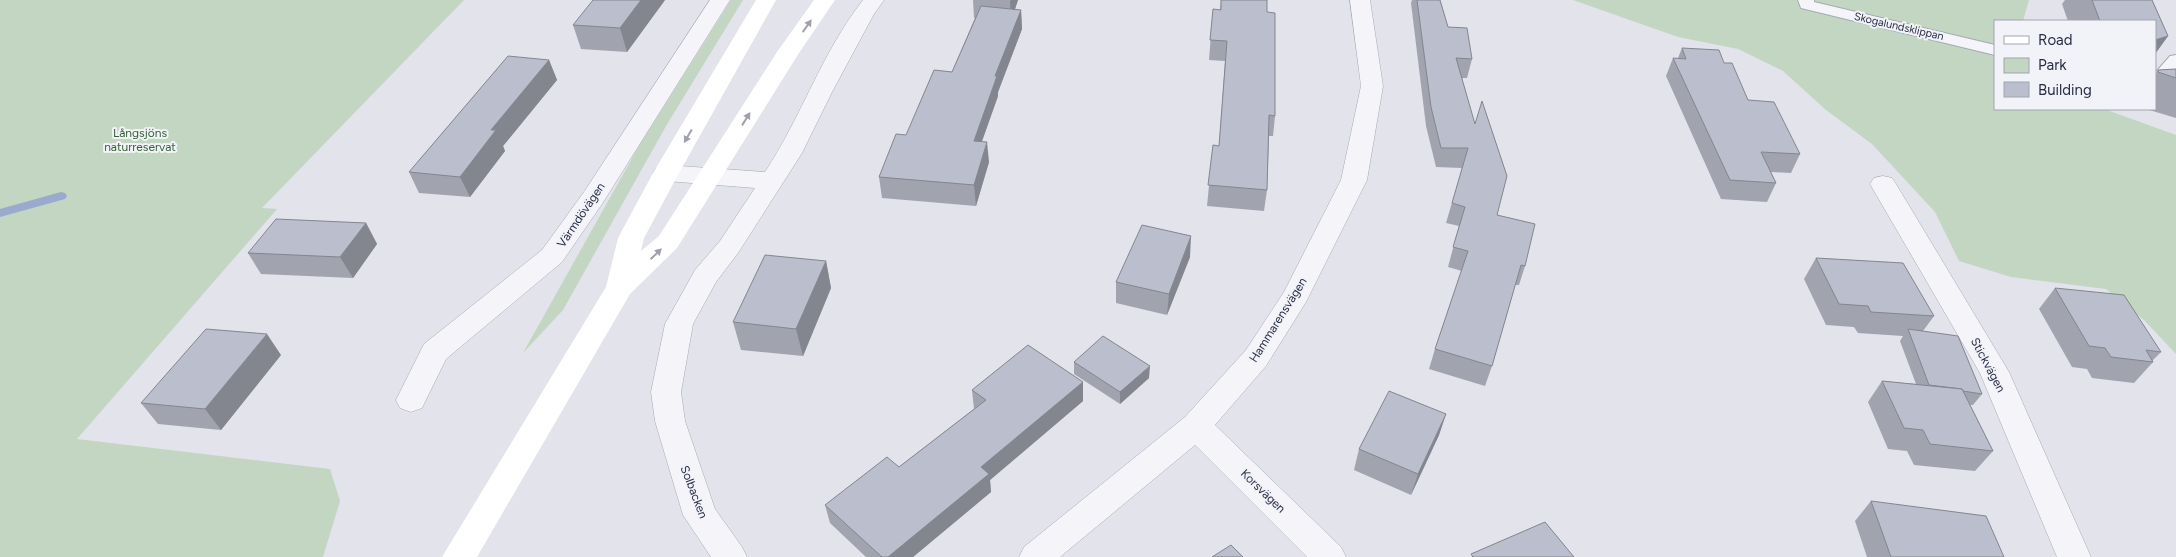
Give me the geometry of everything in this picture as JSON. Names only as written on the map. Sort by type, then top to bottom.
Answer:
[{"type":"main road","points":[[620,287],[631,238],[666,173],[766,0]]},
{"type":"main road","points":[[459,557],[620,287],[668,242],[788,52],[825,0]]},
{"type":"street","name":"Värmdövägen","points":[[412,400],[434,352],[557,250],[593,198],[720,0]]},
{"type":"street","points":[[666,173],[773,181],[860,20],[874,0]]},
{"type":"street","name":"Hammarensvägen","points":[[1036,557],[1196,426],[1256,358],[1296,295],[1354,180],[1372,86],[1360,0]]},
{"type":"street","name":"Solbacken","points":[[730,557],[700,515],[670,421],[666,392],[670,362],[679,324],[705,278],[729,247],[773,181]]},
{"type":"street","name":"Stickvägen","points":[[1883,184],[1994,372],[2074,557]]},
{"type":"street","name":"Korsvägen","points":[[1196,426],[1329,557]]},
{"type":"lane","name":"Skogalundsklippan","points":[[1806,0],[1808,5],[1994,50]]},
{"type":"lane","points":[[2156,82],[2176,60]]},
{"type":"green space","name":"Långsjöns naturreservat","points":[[0,0],[464,0],[262,208],[277,209],[77,439],[330,469],[340,501],[323,557],[0,557]]},
{"type":"green space","points":[[731,0],[743,0],[666,126],[563,310],[523,353],[639,146]]},
{"type":"green space","points":[[1573,0],[2029,0],[2023,20],[1994,20],[1994,110],[2107,110],[2176,135],[2176,354],[2145,321],[2106,289],[2011,277],[1959,261],[1935,212],[1872,144],[1826,110],[1783,71],[1738,49],[1678,37]]},
{"type":"building","points":[[593,0],[641,0],[620,28],[573,25]]},
{"type":"building","points":[[1221,0],[1267,0],[1267,12],[1275,13],[1275,116],[1269,115],[1267,190],[1208,185],[1213,145],[1219,146],[1227,41],[1210,40],[1213,9],[1221,10]]},
{"type":"building","points":[[1417,0],[1440,0],[1448,27],[1467,28],[1472,59],[1456,58],[1475,124],[1482,101],[1507,176],[1497,215],[1535,224],[1525,266],[1521,265],[1492,366],[1435,349],[1468,251],[1453,247],[1465,207],[1452,203],[1468,148],[1441,148],[1431,107]]},
{"type":"building","points":[[2092,0],[2152,0],[2168,36],[2156,40],[2156,20],[2100,20]]},
{"type":"building","points":[[981,6],[1021,10],[995,76],[997,76],[974,141],[987,142],[974,185],[879,177],[896,134],[906,135],[934,70],[952,72]]},
{"type":"building","points":[[1682,48],[1719,50],[1724,63],[1732,63],[1748,100],[1774,102],[1800,154],[1761,152],[1776,183],[1730,180],[1673,58],[1686,59]]},
{"type":"building","points":[[508,56],[549,60],[491,130],[496,130],[460,177],[409,172]]},
{"type":"building","points":[[2176,69],[2176,78],[2158,72],[2158,70]]},
{"type":"building","points":[[276,219],[366,223],[340,257],[248,253]]},
{"type":"building","points":[[1142,225],[1191,236],[1169,294],[1116,282]]},
{"type":"building","points":[[765,255],[826,261],[796,329],[733,322]]},
{"type":"building","points":[[1816,258],[1903,263],[1934,316],[1871,312],[1868,306],[1839,304]]},
{"type":"building","points":[[2055,288],[2124,295],[2161,352],[2146,350],[2153,362],[2111,357],[2105,348],[2089,346]]},
{"type":"building","points":[[206,329],[267,334],[205,409],[141,403]]},
{"type":"building","points":[[1908,329],[1958,336],[1982,394],[1963,391],[1962,389],[1929,385]]},
{"type":"building","points":[[1103,336],[1150,366],[1120,392],[1074,362]]},
{"type":"building","points":[[1028,345],[1083,382],[981,467],[989,474],[888,557],[882,557],[825,505],[887,457],[899,467],[986,400],[972,390]]},
{"type":"building","points":[[1882,381],[1962,389],[1993,451],[1930,444],[1923,430],[1904,428]]},
{"type":"building","points":[[1389,391],[1446,414],[1418,474],[1359,449]]},
{"type":"building","points":[[1871,501],[1986,516],[2004,557],[1891,557]]},
{"type":"building","points":[[1545,522],[1574,557],[1473,557],[1471,554]]},
{"type":"building","points":[[1231,545],[1243,557],[1212,557]]},
{"type":"waterway","points":[[0,213],[61,196]]}]
